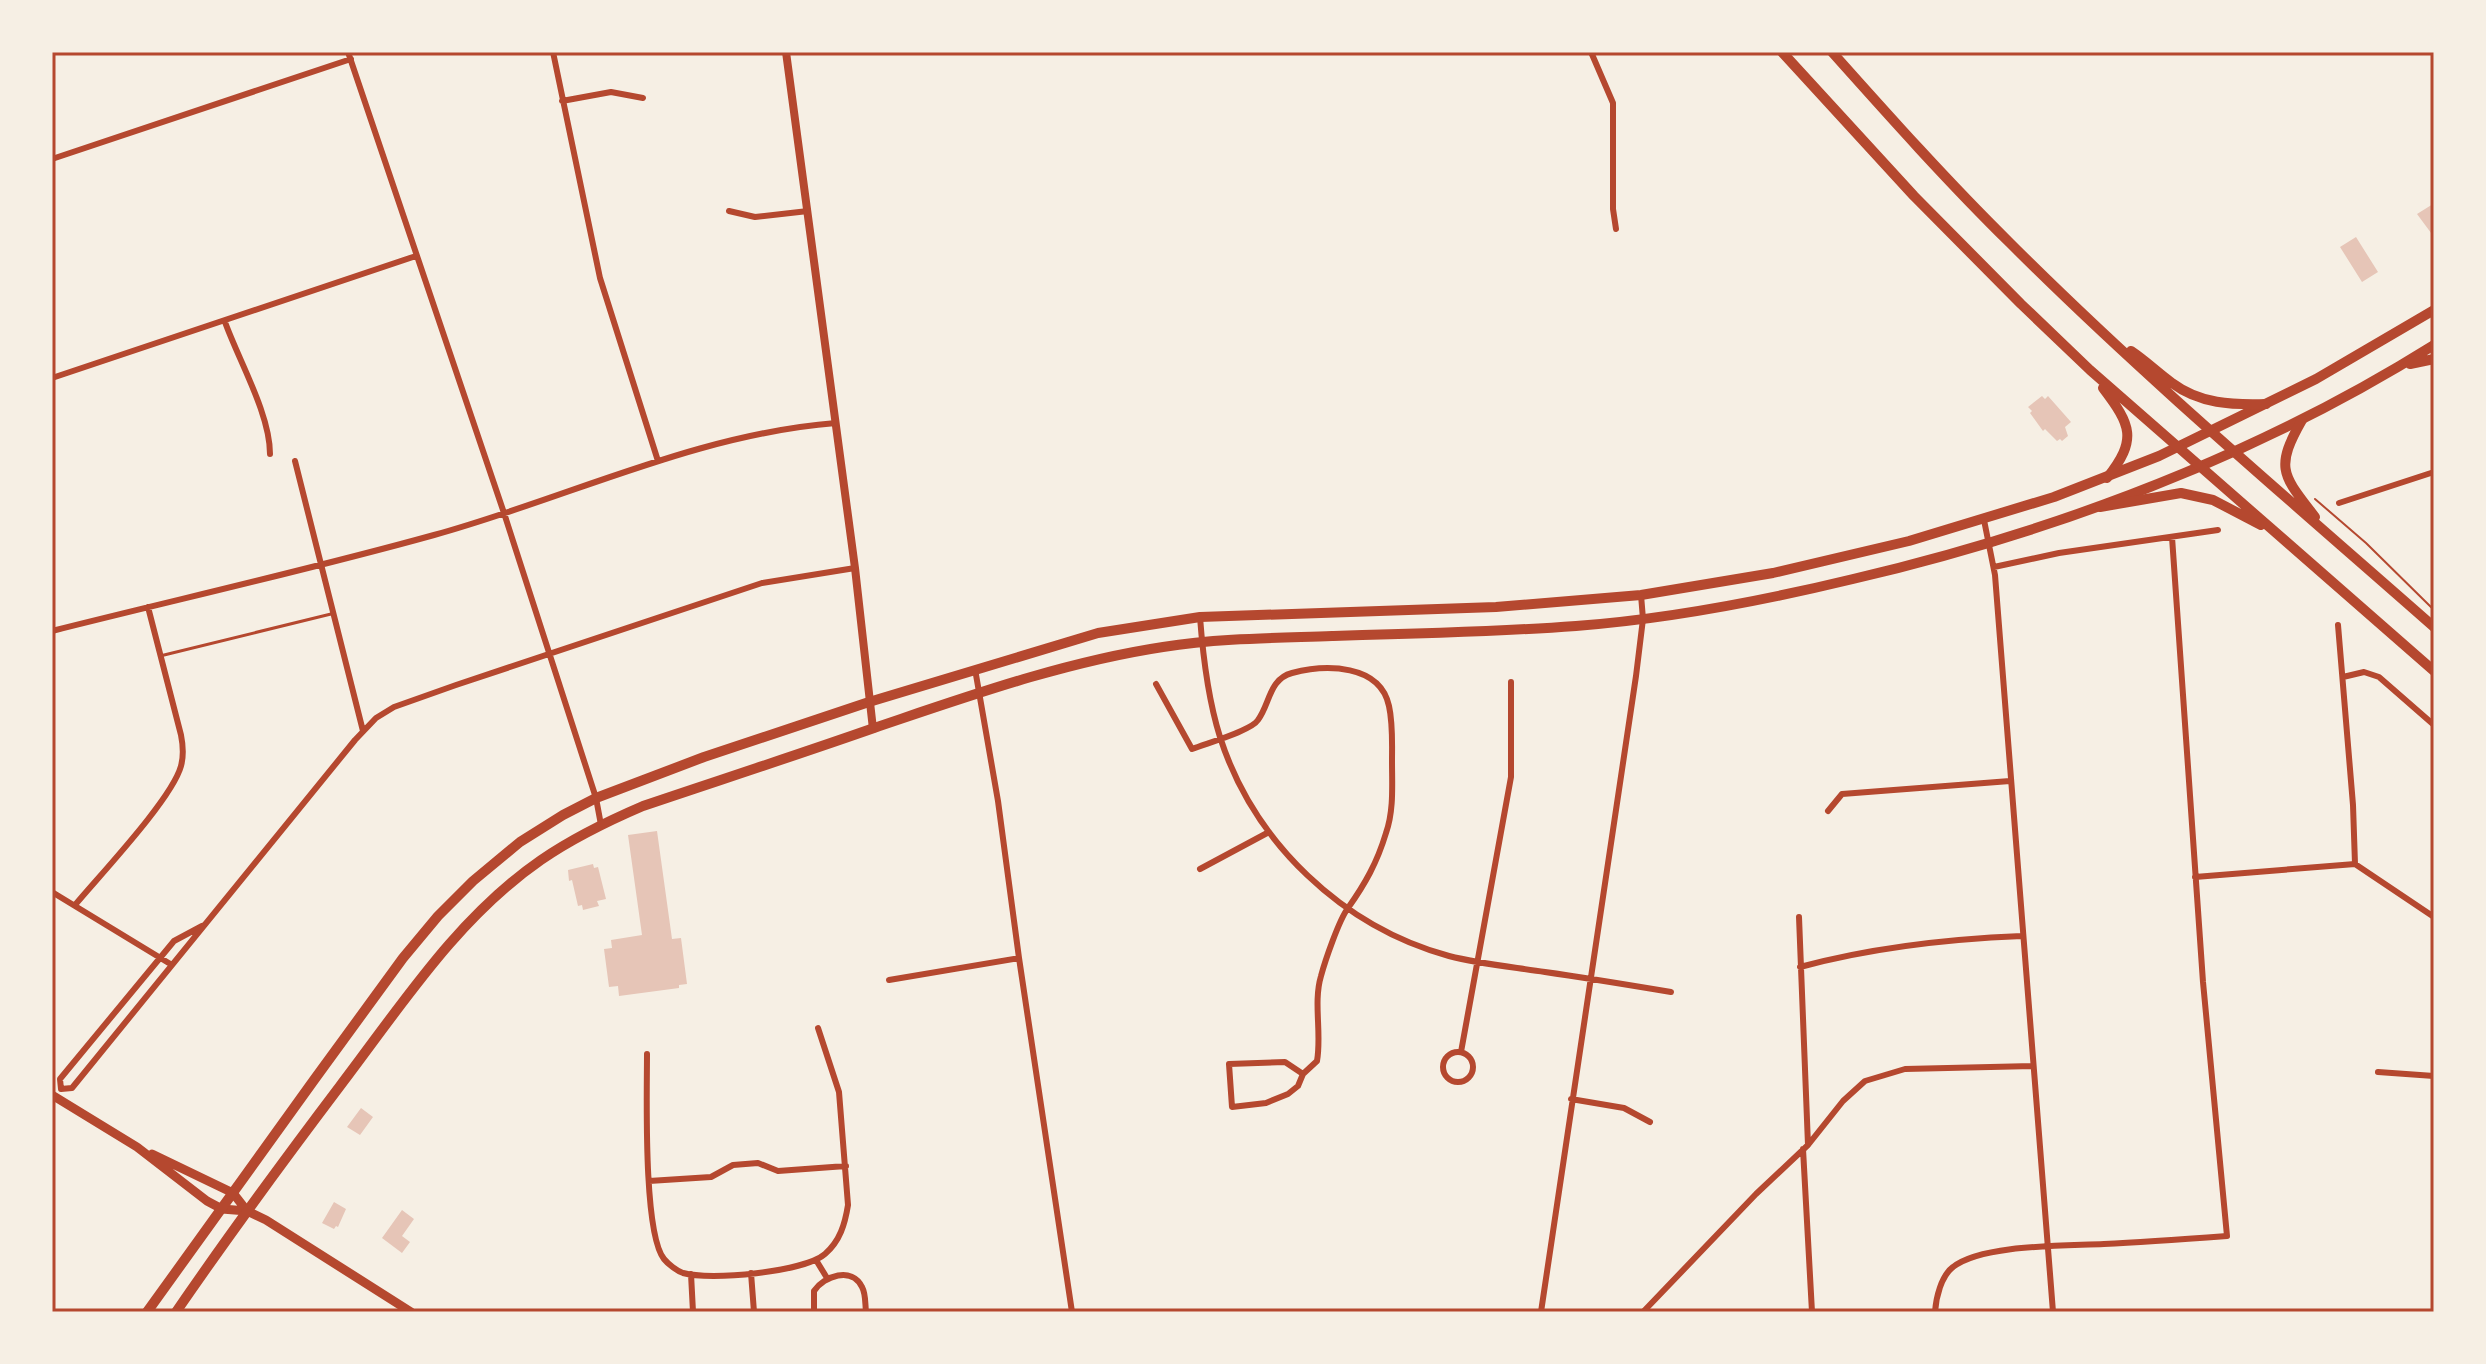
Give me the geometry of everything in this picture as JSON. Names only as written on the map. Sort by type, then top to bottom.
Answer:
[{"type":"main road","points":[[1782,52],[1923,206],[2090,370],[2434,671]]},
{"type":"main road","points":[[1832,52],[1975,208],[2105,334],[2434,627]]},
{"type":"main road","points":[[147,1312],[403,958],[456,896],[520,842],[596,798],[704,757],[869,702],[1098,633],[1200,617],[1496,607],[1641,595],[1799,567],[1909,541],[1984,520],[2107,478],[2178,447],[2365,352],[2434,310]]},
{"type":"main road","points":[[2105,334],[2190,393],[2222,404],[2266,404]]},
{"type":"main road","points":[[176,1312],[247,1211],[453,940],[522,874],[562,846],[643,806],[979,693],[1104,658],[1202,642],[1576,626],[1643,619],[1817,588],[1990,544],[2100,507],[2234,452],[2302,420],[2434,345]]},
{"type":"main road","points":[[2400,366],[2434,359]]},
{"type":"main road","points":[[2090,370],[2127,423],[2126,449],[2107,478]]},
{"type":"main road","points":[[2302,420],[2288,445],[2284,458],[2285,470],[2295,491],[2328,534]]},
{"type":"main road","points":[[2100,507],[2188,493],[2221,503],[2276,533]]},
{"type":"main road","points":[[56,1094],[137,1147],[207,1201],[222,1209],[247,1211]]},
{"type":"main road","points":[[137,1147],[233,1193],[247,1211],[369,1283],[411,1312]]},
{"type":"street","points":[[553,52],[600,278],[658,461]]},
{"type":"street","points":[[786,52],[855,568],[873,729]]},
{"type":"street","points":[[1591,52],[1613,103],[1613,209],[1616,229]]},
{"type":"street","points":[[52,159],[350,56],[504,513],[596,798],[601,825]]},
{"type":"street","points":[[562,101],[611,92],[643,98]]},
{"type":"street","points":[[729,211],[755,217],[808,211]]},
{"type":"street","points":[[52,378],[416,256]]},
{"type":"street","points":[[225,322],[263,416],[270,437],[270,454]]},
{"type":"street","points":[[52,631],[434,535],[658,461],[751,434],[836,423]]},
{"type":"street","points":[[295,461],[363,731]]},
{"type":"street","points":[[2339,503],[2434,472]]},
{"type":"street","points":[[1984,520],[1994,567],[2053,1312]]},
{"type":"street","points":[[1994,567],[2059,553],[2218,530]]},
{"type":"street","points":[[1935,1312],[1945,1277],[1958,1264],[1977,1255],[2049,1246],[2227,1236],[2195,877],[2172,537]]},
{"type":"street","points":[[56,1094],[72,1088],[363,731],[394,707],[762,583],[855,568]]},
{"type":"street","points":[[1541,1312],[1643,619],[1641,595]]},
{"type":"street","points":[[75,905],[160,802],[181,767],[184,750],[148,607]]},
{"type":"street","points":[[1200,617],[1220,737],[1241,786],[1269,832],[1295,863],[1346,909],[1408,942],[1449,955],[1671,992]]},
{"type":"street","points":[[2338,625],[2355,864]]},
{"type":"street","points":[[975,669],[998,801],[1072,1312]]},
{"type":"street","points":[[1156,684],[1192,749],[1254,725],[1273,686],[1292,673],[1350,669],[1380,687],[1390,711],[1390,820],[1375,866],[1361,892],[1346,909],[1319,985],[1317,1061],[1303,1074],[1298,1086],[1280,1098],[1256,1105],[1232,1107],[1229,1064],[1285,1062],[1303,1074]]},
{"type":"street","points":[[2343,677],[2364,672],[2379,677],[2434,725]]},
{"type":"street","points":[[1461,1052],[1511,777],[1511,682]]},
{"type":"street","points":[[1828,811],[1842,794],[2010,781]]},
{"type":"street","points":[[1200,869],[1269,832]]},
{"type":"street","points":[[2195,877],[2355,864],[2434,917]]},
{"type":"street","points":[[52,892],[172,965]]},
{"type":"street","points":[[1799,917],[1812,1312]]},
{"type":"street","points":[[56,1094],[60,1079],[174,941],[205,925]]},
{"type":"street","points":[[1800,967],[1901,945],[2022,936]]},
{"type":"street","points":[[889,980],[1019,958]]},
{"type":"street","points":[[647,1054],[647,1157],[655,1231],[662,1257],[680,1272],[701,1276],[789,1269],[816,1260],[833,1246],[846,1221],[848,1205],[839,1092],[818,1028]]},
{"type":"street","points":[[1461,1052],[1469,1056],[1473,1069],[1470,1077],[1463,1082],[1453,1082],[1442,1066],[1448,1055],[1461,1052]]},
{"type":"street","points":[[1643,1312],[1805,1147],[1852,1091],[1870,1078],[1905,1069],[2033,1066]]},
{"type":"street","points":[[2378,1072],[2434,1076]]},
{"type":"street","points":[[1571,1099],[1624,1108],[1650,1122]]},
{"type":"street","points":[[649,1181],[711,1177],[733,1165],[758,1163],[778,1171],[846,1166]]},
{"type":"street","points":[[816,1260],[827,1278]]},
{"type":"street","points":[[751,1273],[754,1312]]},
{"type":"street","points":[[691,1274],[693,1312]]},
{"type":"street","points":[[814,1312],[814,1291],[827,1278],[837,1275],[854,1277],[864,1290],[866,1312]]},
{"type":"lane","points":[[160,656],[335,613]]},
{"type":"path","points":[[2308,493],[2366,543],[2434,610]]},
{"type":"building","points":[[2434,206],[2434,237],[2417,214]]},
{"type":"building","points":[[2356,237],[2378,272],[2362,282],[2340,247]]},
{"type":"building","points":[[2042,396],[2045,399],[2048,396],[2071,422],[2065,427],[2068,436],[2062,441],[2057,441],[2045,429],[2043,431],[2030,413],[2032,411],[2028,407]]},
{"type":"building","points":[[657,831],[672,939],[681,938],[687,984],[679,985],[679,988],[619,996],[618,986],[609,987],[604,949],[612,948],[611,940],[642,935],[628,835]]},
{"type":"building","points":[[593,864],[594,868],[598,867],[606,899],[597,901],[599,906],[583,910],[582,905],[578,906],[568,870]]},
{"type":"building","points":[[361,1108],[373,1117],[360,1135],[347,1127]]},
{"type":"building","points":[[334,1202],[346,1209],[338,1227],[334,1229],[322,1223]]},
{"type":"building","points":[[402,1210],[414,1219],[402,1236],[410,1242],[402,1253],[382,1238]]}]
